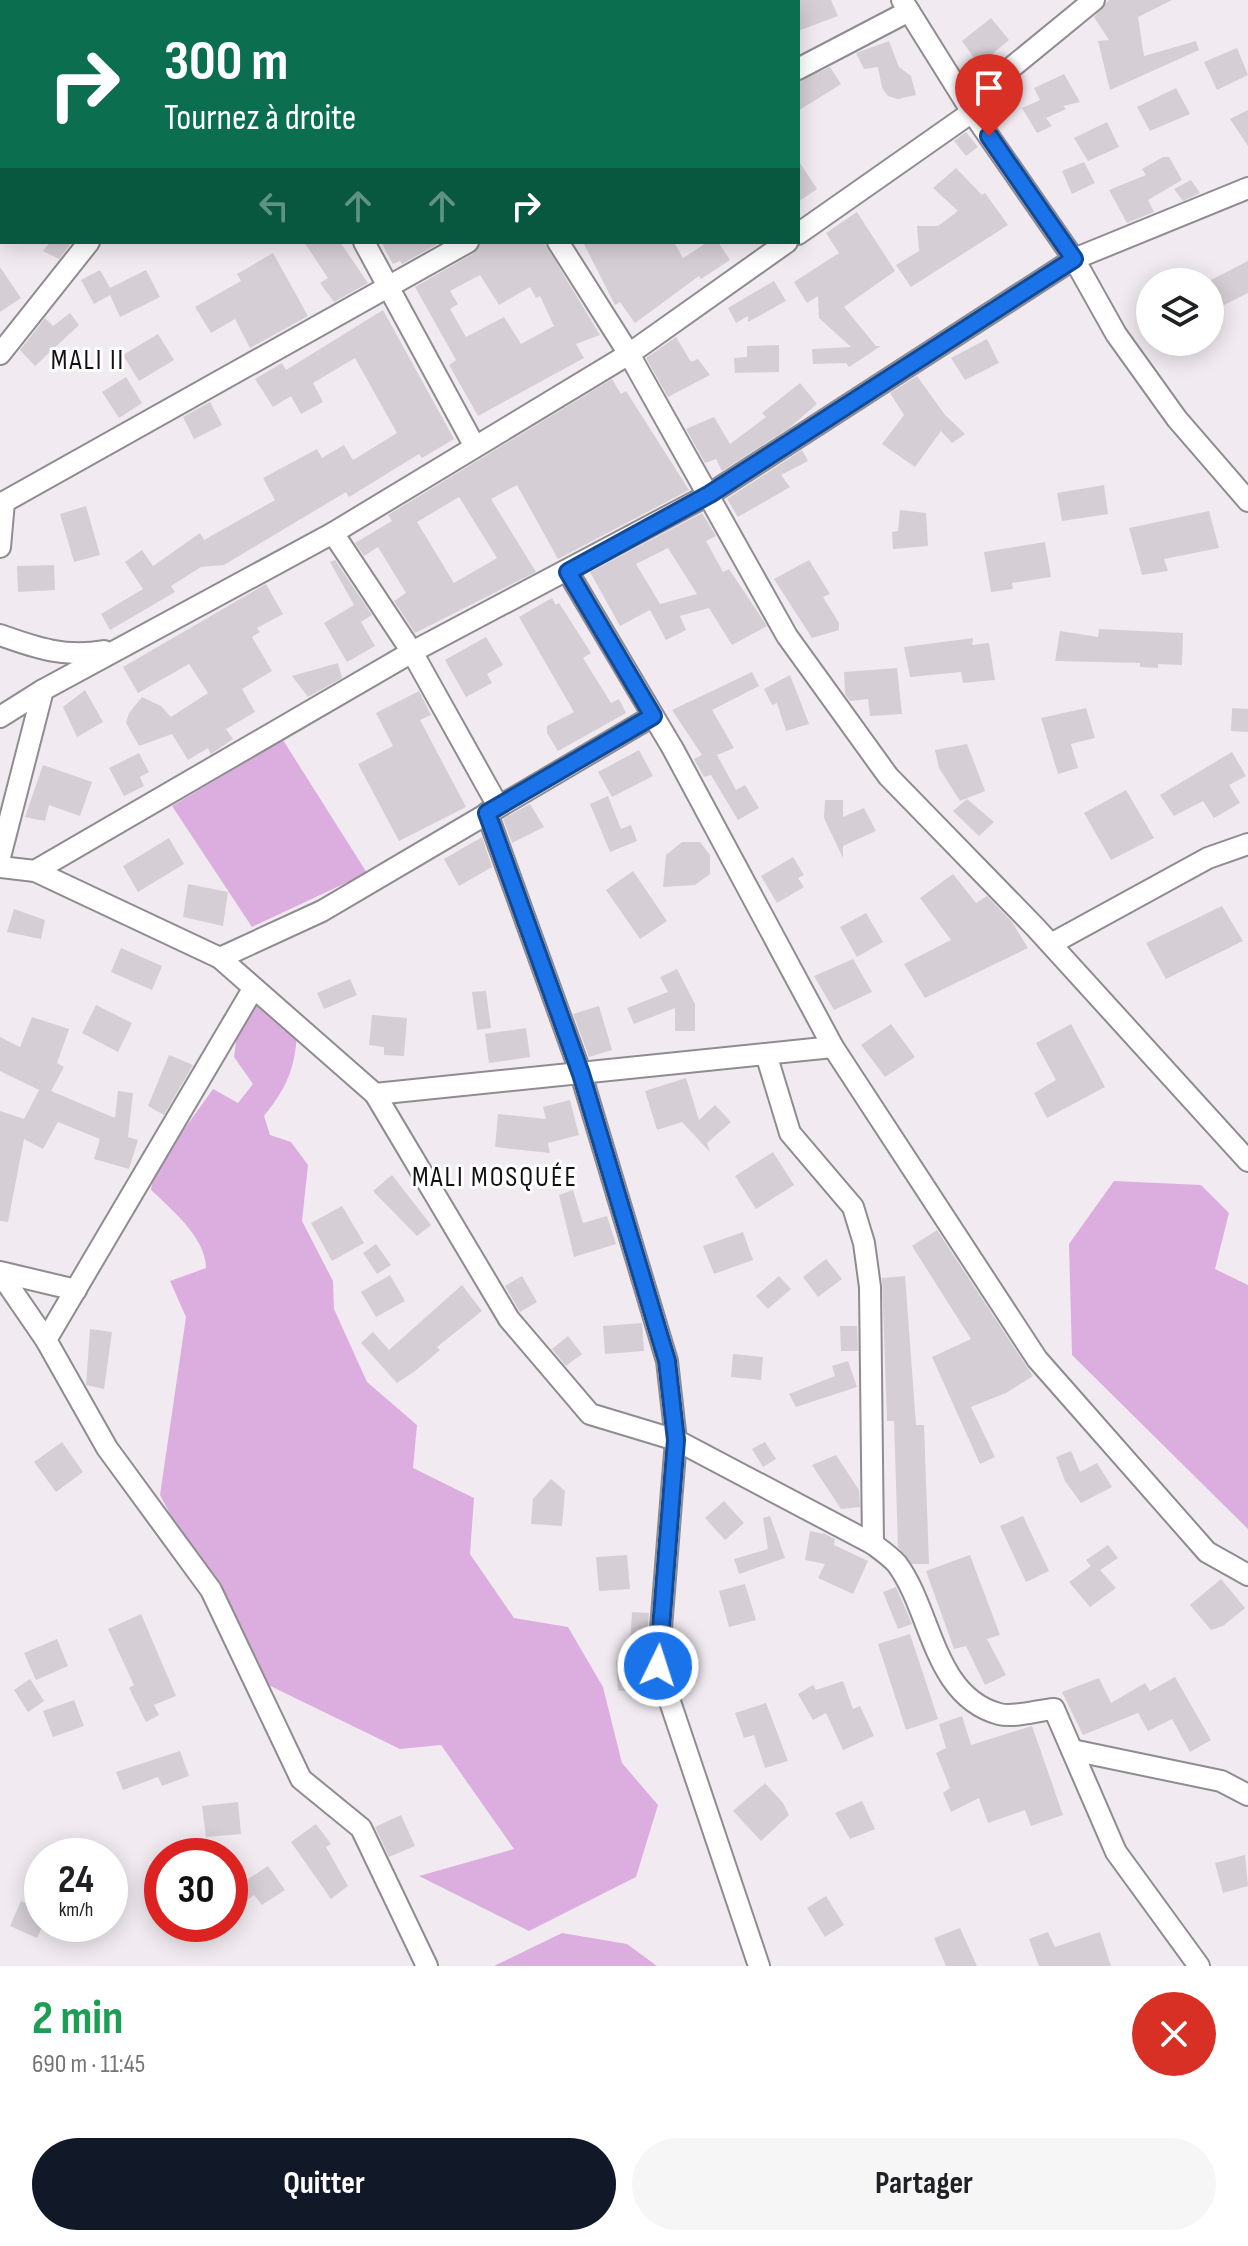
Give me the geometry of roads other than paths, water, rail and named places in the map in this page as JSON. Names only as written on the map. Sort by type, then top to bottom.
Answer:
[{"type":"street","points":[[800,233],[970,108],[1094,0]]},
{"type":"street","points":[[800,68],[906,6],[970,108],[1074,259],[1116,334],[1177,419],[1248,501]]},
{"type":"street","points":[[35,871],[412,652],[710,494],[1074,259],[1248,188]]},
{"type":"street","points":[[0,354],[87,244]]},
{"type":"street","points":[[365,244],[474,445]]},
{"type":"street","points":[[0,547],[4,502],[464,244]]},
{"type":"street","points":[[559,244],[629,354],[787,636],[888,776],[1051,944],[1248,1161]]},
{"type":"street","points":[[0,717],[43,690],[333,533],[629,354],[784,244]]},
{"type":"street","points":[[333,533],[412,652],[492,810],[581,1074],[667,1361],[676,1440],[658,1666],[759,1966]]},
{"type":"street","points":[[568,572],[653,716],[833,1047],[1037,1359],[1207,1552],[1248,1575]]},
{"type":"street","points":[[0,635],[42,650],[78,655],[129,646]]},
{"type":"street","points":[[0,857],[43,690]]},
{"type":"street","points":[[220,958],[322,911],[653,716]]},
{"type":"street","points":[[1051,944],[1208,858],[1248,844]]},
{"type":"street","points":[[0,867],[35,871],[220,958],[375,1094],[509,1319],[590,1414],[676,1440],[873,1544],[896,1563],[914,1595],[943,1664],[962,1694],[1000,1714],[1054,1709],[1116,1852],[1199,1966]]},
{"type":"street","points":[[46,1340],[253,989]]},
{"type":"street","points":[[375,1094],[833,1047]]},
{"type":"street","points":[[766,1054],[790,1133],[853,1207],[864,1243],[870,1287],[873,1544]]},
{"type":"street","points":[[0,1273],[76,1290]]},
{"type":"street","points":[[0,1273],[46,1340],[107,1448],[211,1590],[301,1779],[361,1828],[427,1966]]},
{"type":"street","points":[[1072,1750],[1221,1781],[1248,1795]]},
{"type":"district","name":"MALI II","points":[[88,359]]},
{"type":"district","name":"MALI MOSQUÉE","points":[[495,1176]]}]
